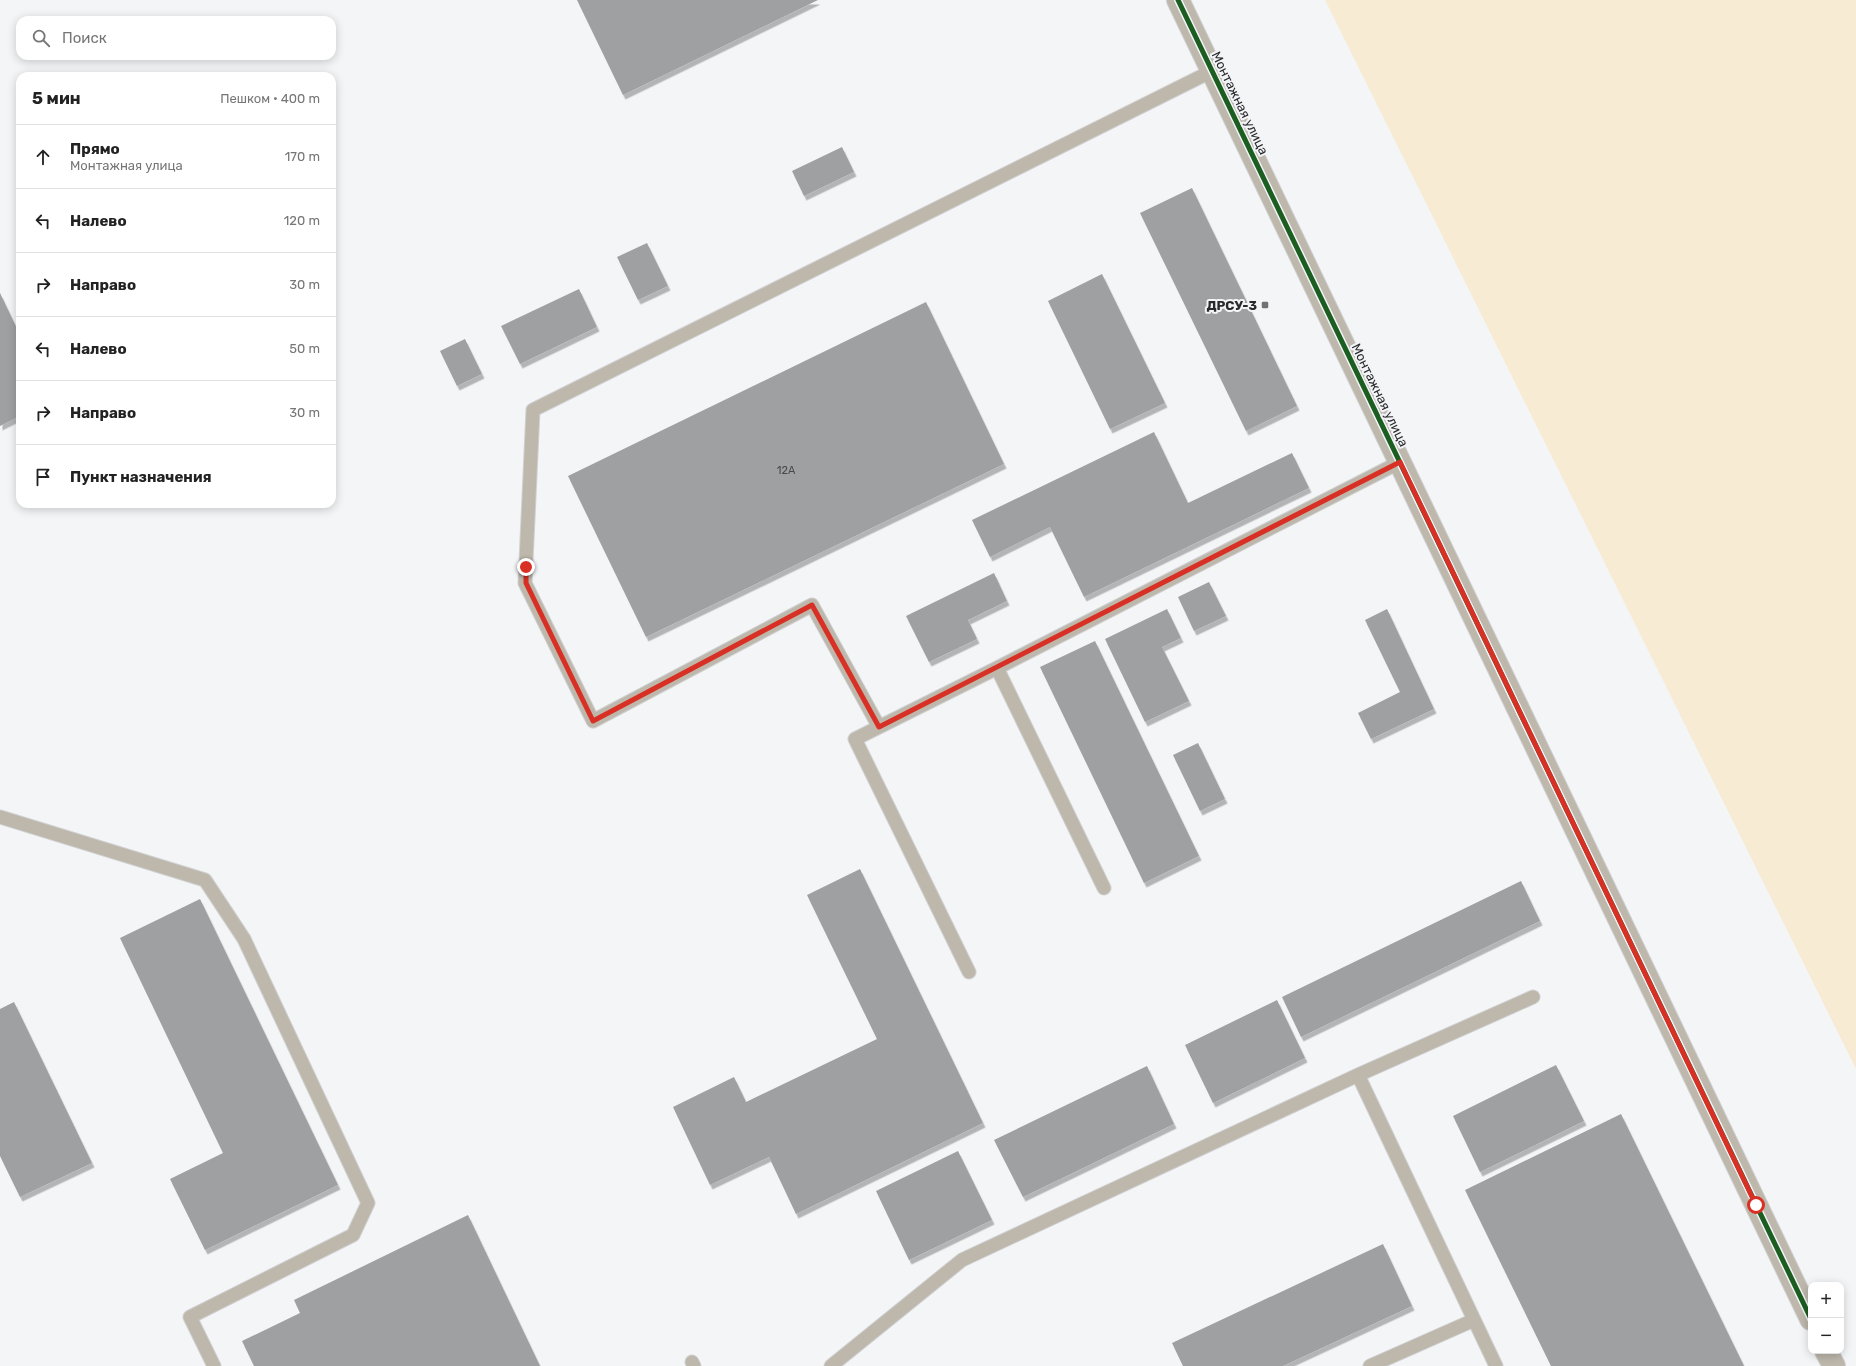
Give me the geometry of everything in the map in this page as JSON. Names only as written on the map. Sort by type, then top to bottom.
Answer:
[{"type":"street","name":"Монтажная улица","points":[[1178,0],[1811,1318]]},
{"type":"street","points":[[1828,1354],[1834,1366]]},
{"type":"lane","points":[[879,727],[812,605],[593,721],[526,583],[533,410],[1212,70]]},
{"type":"lane","points":[[969,972],[855,739],[1400,462]]},
{"type":"lane","points":[[997,668],[1104,888]]},
{"type":"lane","points":[[0,817],[205,880],[244,939],[368,1203],[353,1235],[190,1317],[214,1366]]},
{"type":"lane","points":[[831,1366],[962,1260],[1358,1075],[1533,997]]},
{"type":"lane","points":[[1358,1075],[1496,1366]]},
{"type":"lane","points":[[1370,1366],[1474,1320]]},
{"type":"shaded area","points":[[1325,0],[1856,0],[1856,1069]]},
{"type":"building","points":[[577,0],[818,0],[623,95]]},
{"type":"building","points":[[842,147],[854,172],[804,196],[792,171]]},
{"type":"building","points":[[1192,188],[1297,406],[1246,431],[1140,213]]},
{"type":"building","points":[[647,243],[668,286],[638,300],[617,257]]},
{"type":"building","points":[[1102,274],[1165,403],[1110,429],[1048,301]]},
{"type":"building","points":[[579,289],[597,327],[520,364],[501,326]]},
{"type":"building","points":[[0,293],[16,327],[16,418],[0,426]]},
{"type":"building","points":[[926,302],[1004,464],[646,637],[568,476]]},
{"type":"building","points":[[465,339],[482,374],[457,386],[440,351]]},
{"type":"building","points":[[1154,432],[1188,503],[1292,453],[1309,488],[1084,597],[1050,527],[990,557],[972,520]]},
{"type":"building","points":[[994,573],[1007,601],[968,620],[977,639],[929,662],[906,616]]},
{"type":"building","points":[[1209,582],[1226,616],[1194,631],[1178,597]]},
{"type":"building","points":[[1167,609],[1181,638],[1162,647],[1189,701],[1145,722],[1105,639]]},
{"type":"building","points":[[1387,609],[1434,709],[1371,739],[1358,713],[1400,692],[1365,620]]},
{"type":"building","points":[[1095,641],[1199,856],[1144,883],[1040,667]]},
{"type":"building","points":[[1198,743],[1225,799],[1200,811],[1173,755]]},
{"type":"building","points":[[860,869],[983,1123],[796,1214],[769,1157],[710,1185],[673,1107],[734,1077],[746,1102],[877,1039],[807,895]]},
{"type":"building","points":[[1521,881],[1540,921],[1301,1037],[1282,997]]},
{"type":"building","points":[[200,899],[338,1185],[205,1250],[170,1179],[223,1153],[120,938]]},
{"type":"building","points":[[1277,1000],[1305,1058],[1213,1103],[1185,1045]]},
{"type":"building","points":[[14,1002],[92,1163],[20,1197],[0,1156],[0,1009]]},
{"type":"building","points":[[1556,1065],[1584,1121],[1480,1172],[1453,1116]]},
{"type":"building","points":[[1147,1066],[1174,1124],[1023,1197],[994,1140]]},
{"type":"building","points":[[1621,1114],[1744,1366],[1551,1366],[1465,1190]]},
{"type":"building","points":[[958,1151],[992,1220],[909,1260],[876,1191]]},
{"type":"building","points":[[468,1215],[540,1366],[254,1366],[242,1341],[300,1313],[294,1300]]},
{"type":"building","points":[[1383,1244],[1412,1306],[1283,1366],[1183,1366],[1172,1343]]},
{"type":"cycle path","points":[[1178,0],[1811,1318]]},
{"type":"place","name":"ДРСУ-3","points":[[1265,305]]},
{"type":"route","points":[[526,567],[526,583],[593,721],[812,605],[879,727],[1400,462],[1756,1205]]}]
